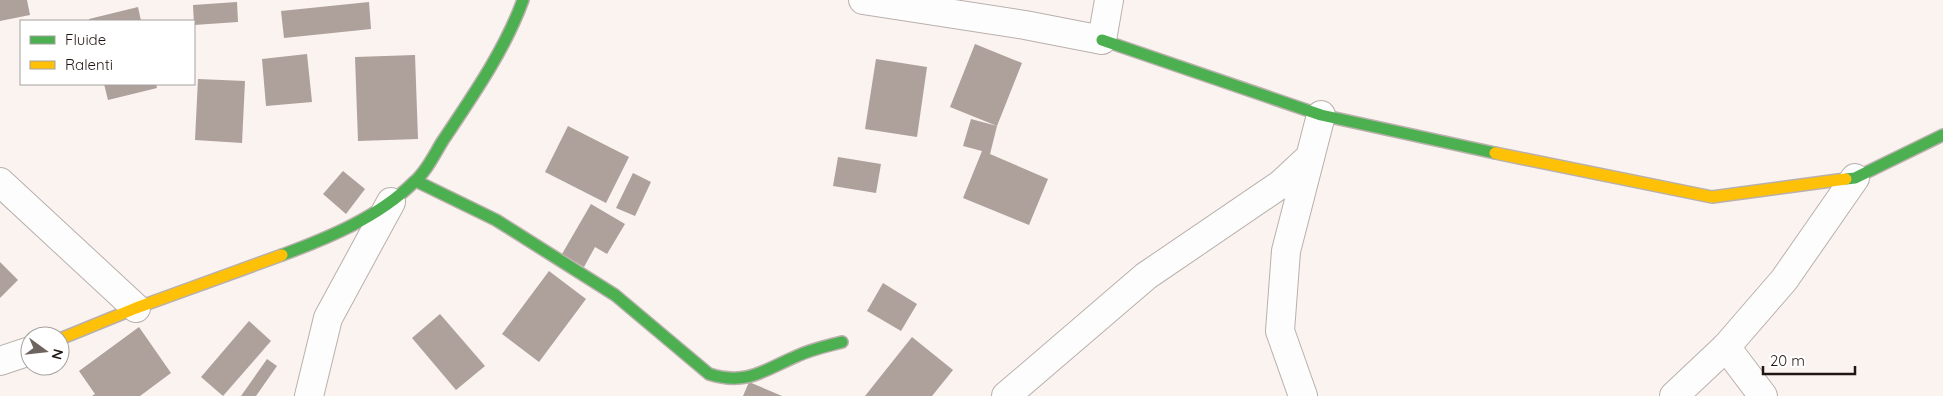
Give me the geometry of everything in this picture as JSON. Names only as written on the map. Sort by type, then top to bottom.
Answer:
[{"type":"street","points":[[70,335],[136,308],[320,241],[391,202],[416,181],[473,96],[517,17],[524,0]]},
{"type":"street","points":[[863,0],[1025,25],[1102,40],[1321,115],[1554,166],[1712,197],[1855,178],[1943,136]]},
{"type":"street","points":[[1102,40],[1109,0]]},
{"type":"street","points":[[1303,396],[1280,331],[1286,252],[1321,115]]},
{"type":"street","points":[[1006,396],[1146,276],[1281,184],[1310,157]]},
{"type":"street","points":[[1674,396],[1726,347],[1784,280],[1855,178]]},
{"type":"street","points":[[416,181],[496,220],[615,295],[709,374],[725,381],[752,377],[808,351],[842,342]]},
{"type":"street","points":[[0,182],[136,308]]},
{"type":"street","points":[[309,396],[328,318],[391,202]]},
{"type":"street","points":[[1726,347],[1763,396]]},
{"type":"street","points":[[0,361],[20,354]]},
{"type":"building","points":[[0,0],[27,0],[30,15],[0,21]]},
{"type":"building","points":[[237,2],[238,22],[195,25],[193,5]]},
{"type":"building","points":[[369,2],[371,29],[284,38],[281,11]]},
{"type":"building","points":[[138,7],[141,20],[89,20]]},
{"type":"building","points":[[975,44],[1022,63],[997,126],[950,107]]},
{"type":"building","points":[[307,54],[312,102],[266,106],[262,59]]},
{"type":"building","points":[[415,55],[418,139],[358,141],[355,57]]},
{"type":"building","points":[[876,59],[927,67],[917,137],[865,129]]},
{"type":"building","points":[[198,79],[245,81],[242,143],[195,140]]},
{"type":"building","points":[[104,85],[156,85],[157,88],[108,100]]},
{"type":"building","points":[[971,119],[997,126],[990,154],[1048,179],[1029,225],[963,198],[982,151],[963,146]]},
{"type":"building","points":[[568,126],[629,157],[606,203],[545,172]]},
{"type":"building","points":[[838,157],[881,164],[876,193],[833,186]]},
{"type":"building","points":[[343,171],[365,189],[346,214],[323,194]]},
{"type":"building","points":[[633,173],[651,182],[635,216],[616,208]]},
{"type":"building","points":[[591,204],[625,224],[607,254],[595,247],[584,267],[562,254]]},
{"type":"building","points":[[0,262],[18,280],[0,298]]},
{"type":"building","points":[[549,271],[586,299],[539,362],[502,334]]},
{"type":"building","points":[[883,283],[917,304],[901,331],[867,311]]},
{"type":"building","points":[[440,314],[485,366],[456,390],[412,338]]},
{"type":"building","points":[[249,321],[271,341],[223,396],[201,377]]},
{"type":"building","points":[[139,327],[171,373],[140,396],[92,396],[95,394],[79,371]]},
{"type":"building","points":[[912,337],[953,370],[932,396],[865,396]]},
{"type":"building","points":[[267,359],[277,366],[256,396],[241,396]]},
{"type":"building","points":[[749,382],[782,396],[743,396]]},
{"type":"traffic: fast","points":[[282,255],[335,234],[369,216],[385,206],[418,178],[487,73],[516,19],[523,0]]},
{"type":"traffic: fast","points":[[1102,40],[1321,115],[1495,153]]},
{"type":"traffic: fast","points":[[1846,179],[1855,178],[1943,135]]},
{"type":"traffic: fast","points":[[416,181],[496,220],[615,295],[709,374],[734,378],[755,375],[808,351],[842,342]]},
{"type":"traffic: slow","points":[[1495,153],[1712,197],[1846,179]]},
{"type":"traffic: slow","points":[[70,335],[136,308],[282,255]]}]
